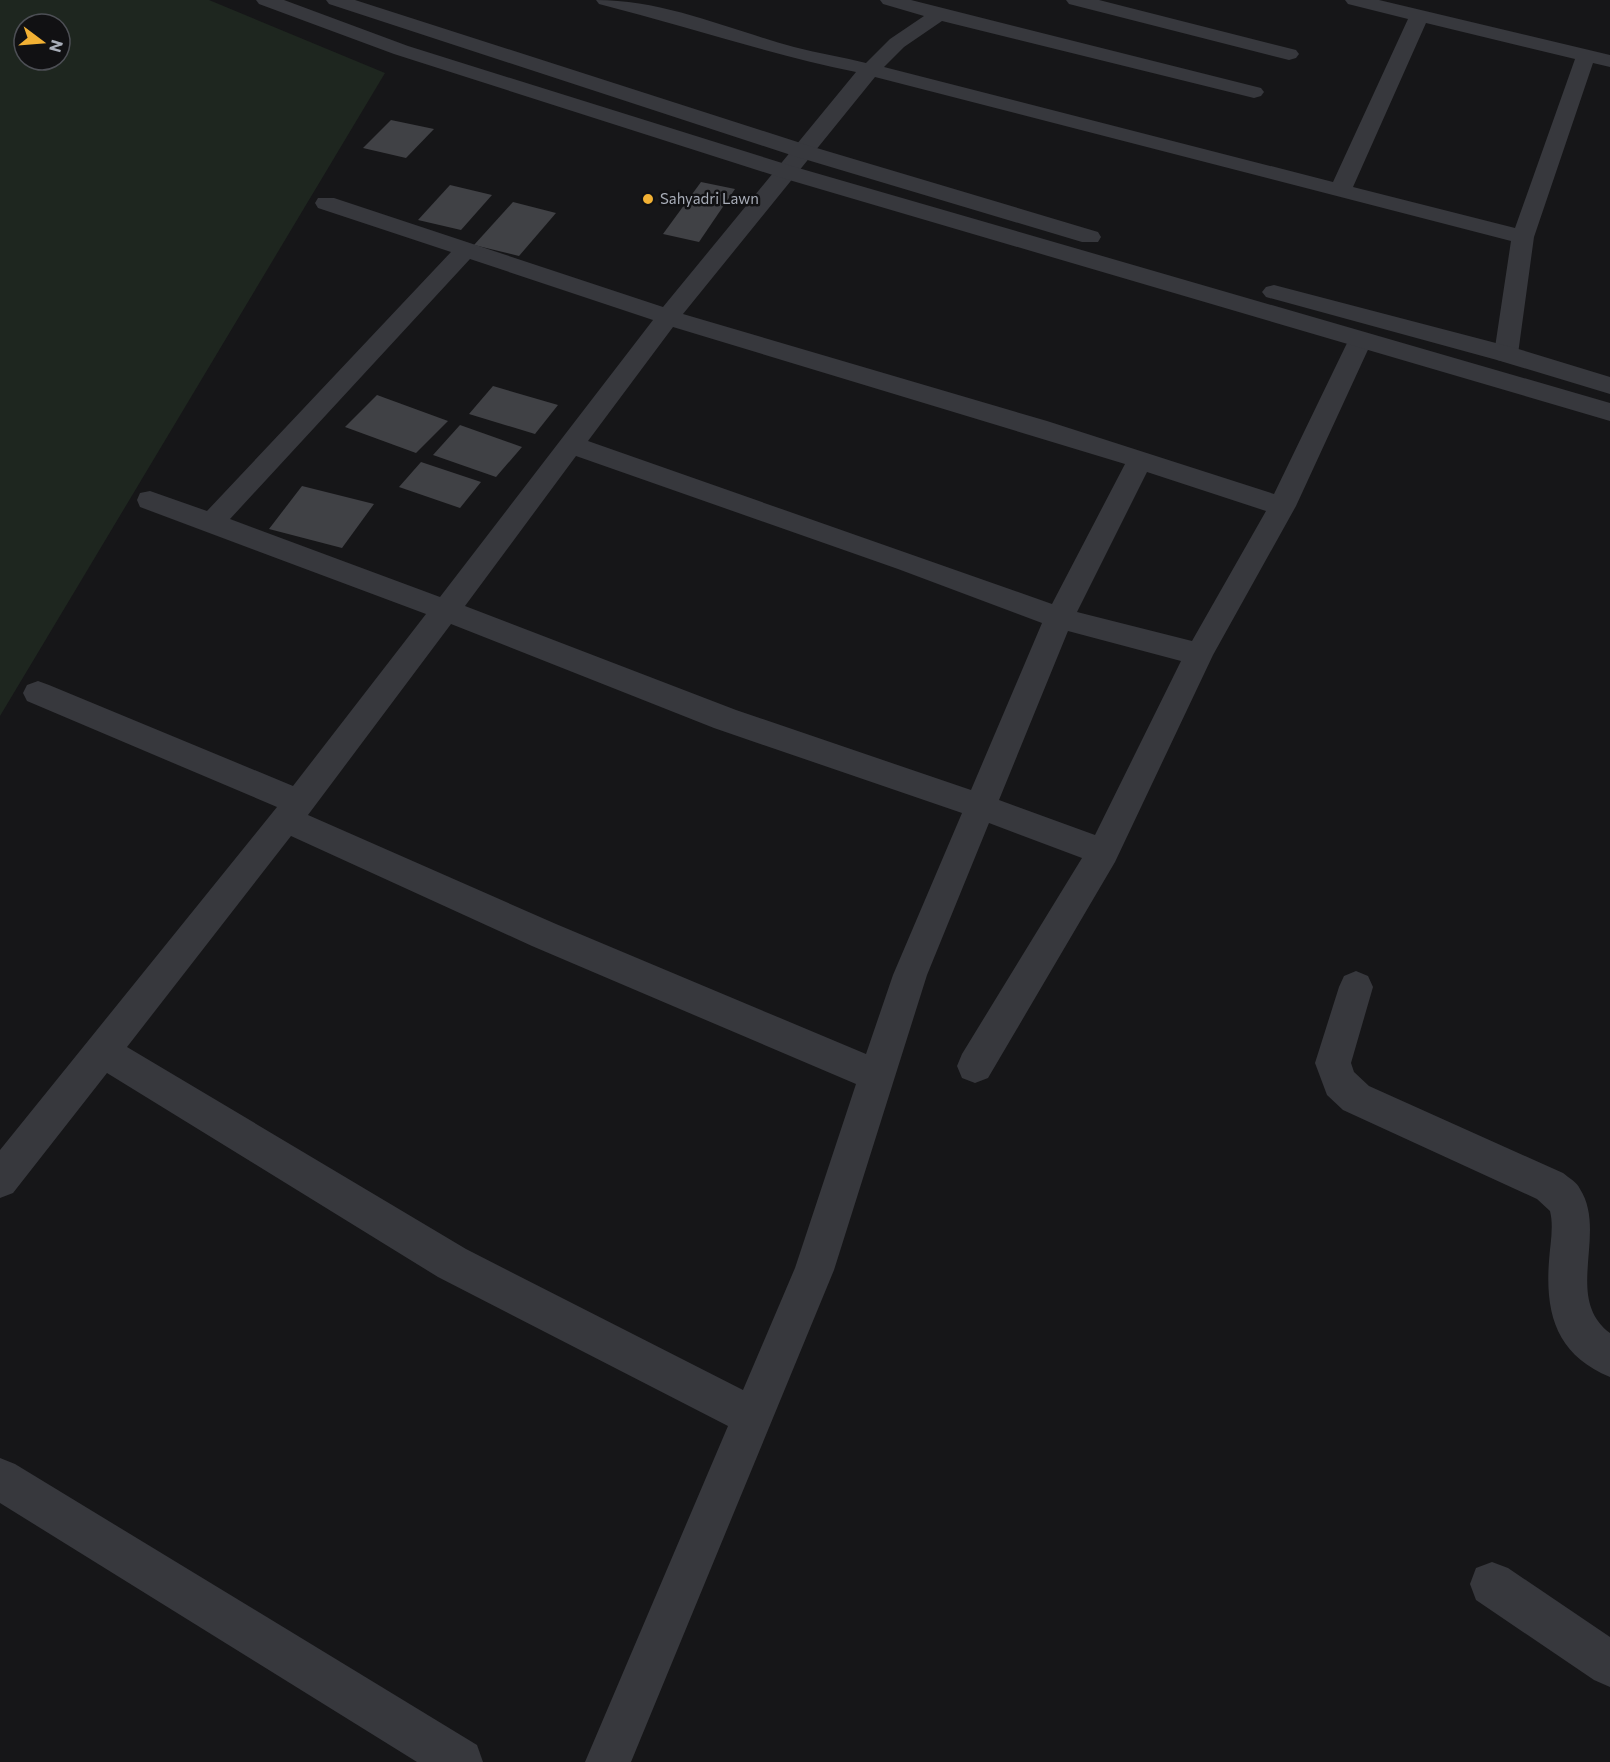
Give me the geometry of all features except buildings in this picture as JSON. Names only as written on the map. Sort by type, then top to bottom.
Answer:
[{"type":"street","points":[[267,0],[401,50],[795,162],[1106,242]]},
{"type":"street","points":[[336,0],[795,162],[1360,341],[1610,412]]},
{"type":"street","points":[[606,0],[715,27],[789,52],[868,69],[1523,237]]},
{"type":"street","points":[[890,0],[1254,92]]},
{"type":"street","points":[[1076,0],[1289,54]]},
{"type":"street","points":[[1355,0],[1610,61]]},
{"type":"street","points":[[0,1180],[292,811],[668,317],[868,69],[897,42],[939,14]]},
{"type":"street","points":[[1340,190],[1419,16]]},
{"type":"street","points":[[1506,354],[1523,237],[1586,55]]},
{"type":"street","points":[[326,203],[668,317],[1140,460],[1282,506]]},
{"type":"street","points":[[211,523],[466,250]]},
{"type":"street","points":[[1252,286],[1506,354],[1610,386]]},
{"type":"street","points":[[975,1066],[1103,852],[1198,654],[1282,506],[1360,341]]},
{"type":"street","points":[[571,445],[908,562],[1059,618],[1198,654]]},
{"type":"street","points":[[608,1762],[814,1270],[910,975],[1059,618],[1140,460]]},
{"type":"street","points":[[150,500],[445,610],[724,719],[980,806],[1103,852]]},
{"type":"street","points":[[38,693],[292,811],[544,935],[878,1076]]},
{"type":"street","points":[[1356,987],[1333,1063],[1340,1083],[1356,1098],[1550,1186],[1567,1203],[1571,1224],[1567,1307],[1579,1332],[1593,1348],[1610,1357]]},
{"type":"street","points":[[102,1051],[452,1263],[752,1416]]},
{"type":"street","points":[[0,1479],[460,1762]]},
{"type":"street","points":[[1492,1584],[1610,1664]]},
{"type":"shaded area","points":[[0,0],[209,0],[385,73],[0,716]]},
{"type":"place","name":"Sahyadri Lawn","points":[[648,199]]}]
